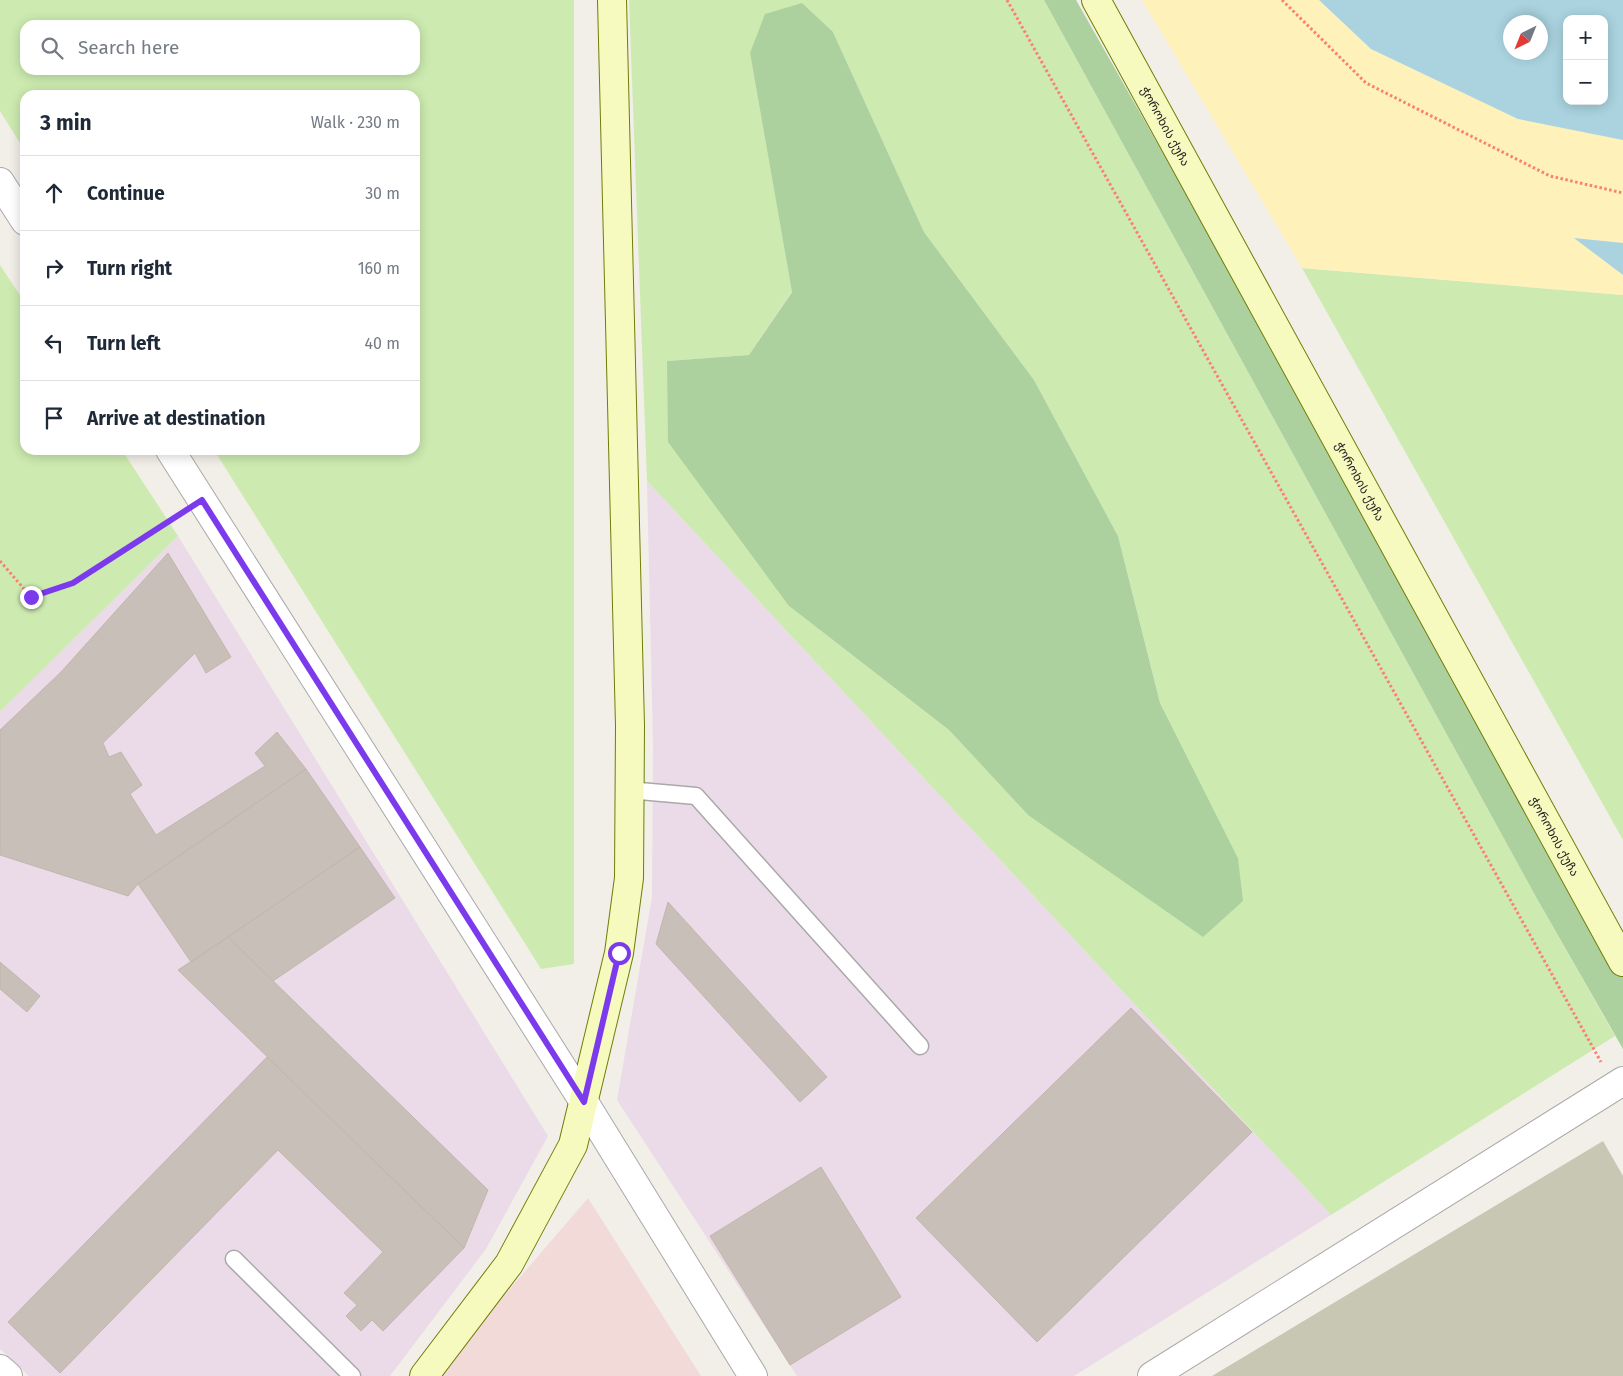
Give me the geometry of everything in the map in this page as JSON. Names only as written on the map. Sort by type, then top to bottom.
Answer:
[{"type":"street","points":[[424,1376],[509,1264],[573,1145],[619,953],[629,878],[628,790],[630,726],[612,0]]},
{"type":"street","name":"ჭოროხის ქუჩა","points":[[1096,0],[1623,962]]},
{"type":"street","points":[[0,182],[20,213]]},
{"type":"street","points":[[173,455],[584,1102],[753,1376]]},
{"type":"street","points":[[1152,1376],[1619,1084]]},
{"type":"street","points":[[0,1369],[8,1376]]},
{"type":"lane","points":[[628,790],[696,796],[920,1046]]},
{"type":"lane","points":[[234,1259],[352,1376]]},
{"type":"path","points":[[1007,0],[1619,1084]]},
{"type":"path","points":[[1282,0],[1366,83],[1550,176],[1623,193]]},
{"type":"path","points":[[0,561],[31,597],[73,583],[202,500]]},
{"type":"shaded area","points":[[647,481],[1331,1215],[1074,1376],[797,1376],[617,1100],[652,897],[653,744]]},
{"type":"shaded area","points":[[178,536],[548,1136],[486,1249],[390,1376],[29,1376],[0,1349],[0,712]]},
{"type":"shaded area","points":[[1603,1141],[1623,1176],[1623,1376],[1212,1376]]},
{"type":"shaded area","points":[[588,1198],[701,1376],[435,1376]]},
{"type":"green space","points":[[0,0],[574,0],[574,964],[541,969],[217,455],[420,455],[420,90],[20,90],[20,143],[0,111]]},
{"type":"green space","points":[[629,0],[1044,0],[1536,897],[1615,1036],[1331,1215],[647,481]],"holes":[[[833,32],[924,232],[1034,380],[1118,536],[1160,703],[1238,858],[1028,815],[949,730],[789,606],[667,361],[749,355],[792,291],[750,53]]]},
{"type":"green space","points":[[1044,0],[1076,0],[1623,964],[1623,1049],[1536,897]]},
{"type":"green space","points":[[802,3],[833,32],[924,232],[1034,380],[1118,536],[1160,703],[1238,858],[1243,901],[1203,937],[1028,815],[949,730],[789,606],[668,442],[667,361],[749,355],[792,292],[750,53],[765,14]]},
{"type":"green space","points":[[0,265],[20,295],[20,455],[125,455],[178,536],[0,712]]},
{"type":"green space","points":[[1302,268],[1623,295],[1623,840]]},
{"type":"sand","points":[[1142,0],[1319,0],[1371,49],[1518,119],[1623,140],[1623,243],[1575,238],[1623,275],[1623,295],[1302,268]]},
{"type":"water","points":[[1319,0],[1623,0],[1623,140],[1518,119],[1371,49]]},
{"type":"water","points":[[1574,238],[1623,243],[1623,275]]},
{"type":"building","points":[[168,553],[231,657],[206,673],[195,653],[103,743],[109,757],[121,752],[142,785],[130,794],[156,835],[265,766],[255,753],[277,732],[306,769],[138,884],[128,896],[0,855],[0,730],[61,672]]},
{"type":"building","points":[[306,769],[360,847],[191,962],[138,884]]},
{"type":"building","points":[[360,847],[395,898],[273,981],[228,937]]},
{"type":"building","points":[[668,902],[827,1077],[800,1102],[656,944]]},
{"type":"building","points":[[228,937],[488,1190],[464,1248],[178,970]]},
{"type":"building","points":[[0,962],[40,996],[27,1012],[0,989]]},
{"type":"building","points":[[1131,1008],[1252,1132],[1037,1342],[916,1218]]},
{"type":"building","points":[[267,1057],[464,1248],[383,1331],[372,1320],[361,1331],[346,1316],[357,1305],[344,1293],[383,1252],[278,1150],[60,1373],[8,1322]]},
{"type":"building","points":[[821,1167],[901,1297],[790,1365],[710,1236]]},
{"type":"route","points":[[31,597],[73,583],[202,500],[584,1102],[619,953]]}]
